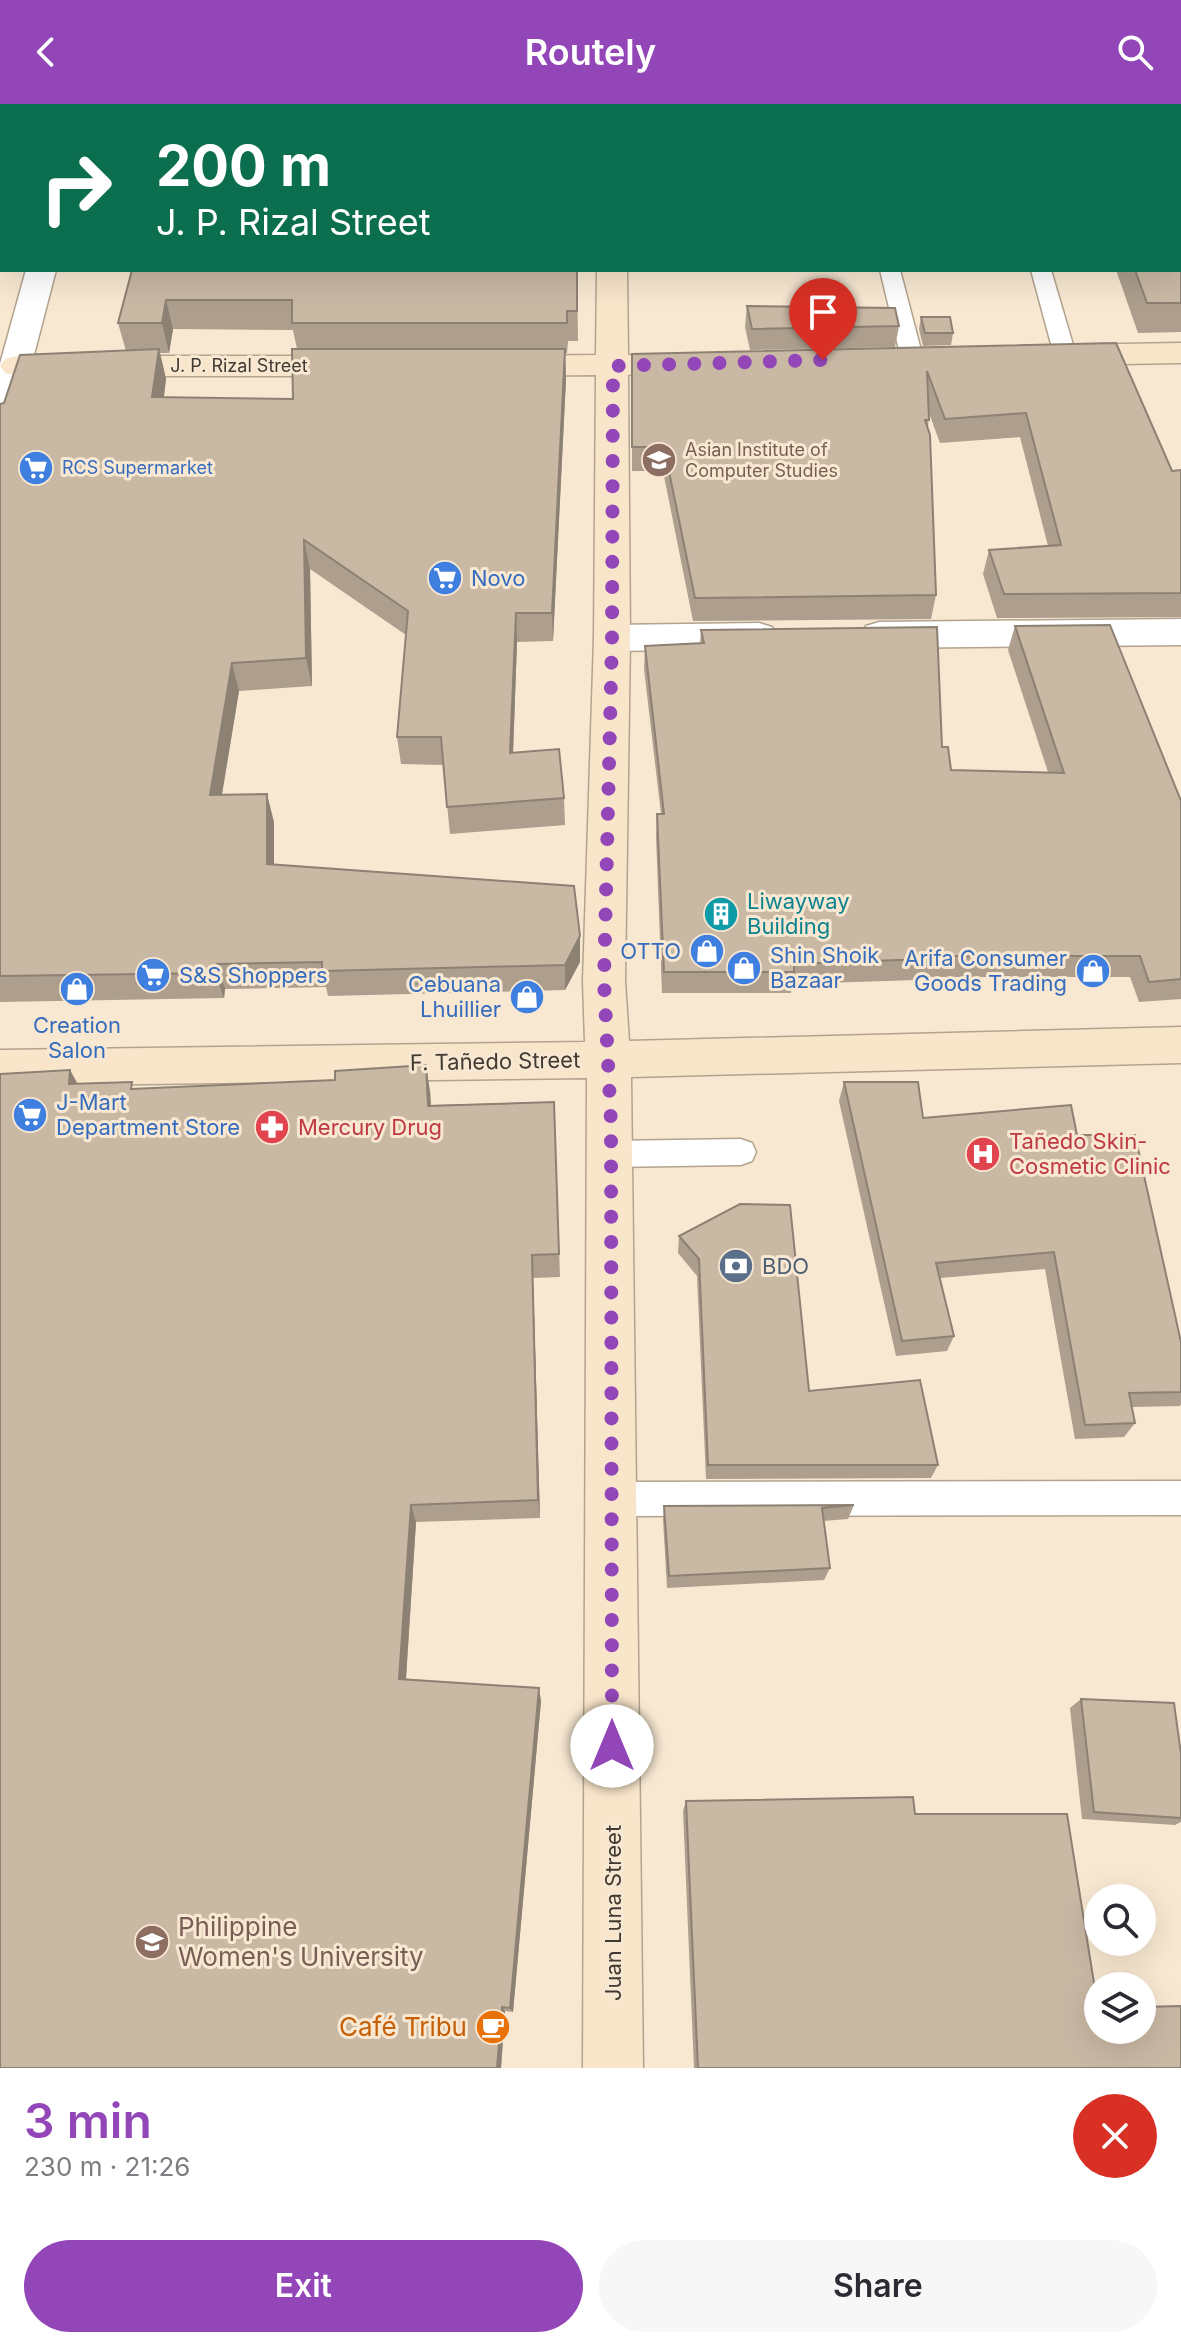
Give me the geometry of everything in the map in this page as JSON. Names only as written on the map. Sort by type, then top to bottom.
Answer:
[{"type":"main road","name":"Juan Luna Street","points":[[612,272],[612,638],[604,981],[610,1154],[613,2068]]},
{"type":"main road","points":[[1049,355],[1181,353]]},
{"type":"main road","points":[[472,366],[676,364]]},
{"type":"main road","name":"J. P. Rizal Street","points":[[16,366],[378,366]]},
{"type":"main road","name":"F. Tañedo Street","points":[[0,1068],[608,1060],[1181,1045]]},
{"type":"street","points":[[0,424],[40,272]]},
{"type":"street","points":[[849,636],[1181,632]]},
{"type":"street","points":[[612,638],[786,636]]},
{"type":"lane","points":[[890,272],[912,358]]},
{"type":"lane","points":[[1041,272],[1049,355]]},
{"type":"lane","points":[[610,1154],[741,1152]]},
{"type":"lane","points":[[610,1499],[1181,1498]]},
{"type":"building","points":[[131,272],[577,272],[577,311],[567,311],[567,323],[292,323],[292,300],[166,300],[162,323],[118,323]]},
{"type":"building","points":[[1136,272],[1181,272],[1181,303],[1147,303]]},
{"type":"building","points":[[747,306],[895,308],[899,326],[752,329]]},
{"type":"building","points":[[921,317],[950,317],[953,333],[925,333]]},
{"type":"building","points":[[1116,343],[1172,471],[1181,470],[1181,593],[1004,594],[989,550],[1061,545],[1026,413],[945,419],[927,371],[929,420],[925,420],[930,435],[936,595],[695,598],[664,447],[632,447],[632,354]]},
{"type":"building","points":[[159,349],[152,397],[293,399],[292,349],[565,349],[552,613],[516,613],[510,753],[559,749],[564,798],[447,807],[441,737],[397,737],[408,611],[304,540],[306,658],[232,663],[210,795],[267,794],[267,864],[574,886],[580,936],[565,965],[322,971],[322,962],[217,964],[215,973],[0,976],[0,404],[4,403],[20,355]]},
{"type":"building","points":[[1110,625],[1181,801],[1181,979],[1149,982],[1140,956],[924,956],[925,959],[794,964],[794,972],[664,972],[657,814],[664,814],[645,646],[704,643],[701,630],[937,627],[942,747],[948,747],[951,770],[1064,773],[1015,626]]},
{"type":"building","points":[[426,1065],[428,1106],[554,1102],[559,1254],[532,1255],[538,1500],[411,1505],[399,1679],[539,1688],[510,2008],[502,2007],[497,2068],[0,2068],[0,1074],[70,1070],[69,1084],[132,1082],[131,1089],[335,1080],[335,1071]]},
{"type":"building","points":[[844,1082],[918,1082],[923,1118],[1071,1105],[1077,1135],[1135,1135],[1181,1342],[1181,1392],[1129,1393],[1135,1423],[1085,1425],[1054,1252],[936,1263],[954,1336],[902,1341]]},
{"type":"building","points":[[740,1204],[790,1205],[809,1391],[920,1380],[938,1465],[708,1465],[699,1259],[679,1236]]},
{"type":"building","points":[[854,1505],[822,1508],[830,1568],[669,1576],[664,1506]]},
{"type":"building","points":[[1081,1699],[1174,1703],[1181,1754],[1181,1818],[1094,1812]]},
{"type":"building","points":[[913,1797],[915,1814],[1067,1814],[1084,1920],[1084,1956],[1090,1956],[1092,1972],[1084,1972],[1084,2044],[1156,2044],[1156,2007],[1181,2006],[1181,2068],[698,2068],[686,1801]]},
{"type":"place","name":"Asian Institute of Computer Studies","points":[[659,460]]},
{"type":"place","name":"RCS Supermarket","points":[[36,468]]},
{"type":"place","name":"Novo","points":[[445,578]]},
{"type":"place","name":"Liwayway Building","points":[[721,914]]},
{"type":"place","name":"OTTO","points":[[707,951]]},
{"type":"place","name":"Shin Shoik Bazaar","points":[[744,968]]},
{"type":"place","name":"Arifa Consumer Goods Trading","points":[[1093,971]]},
{"type":"place","name":"S&S Shoppers","points":[[153,975]]},
{"type":"place","name":"Creation Salon","points":[[77,989]]},
{"type":"place","name":"Cebuana Lhuillier","points":[[527,997]]},
{"type":"place","name":"J-Mart Department Store","points":[[30,1115]]},
{"type":"place","name":"Mercury Drug","points":[[272,1127]]},
{"type":"place","name":"Tañedo Skin- Cosmetic Clinic","points":[[983,1154]]},
{"type":"place","name":"BDO","points":[[736,1266]]},
{"type":"place","name":"Philippine Women's University","points":[[152,1942]]},
{"type":"place","name":"Café Tribu","points":[[493,2027]]},
{"type":"route","points":[[612,1746],[611,1123],[604,981],[612,638],[613,366],[823,360]]}]
